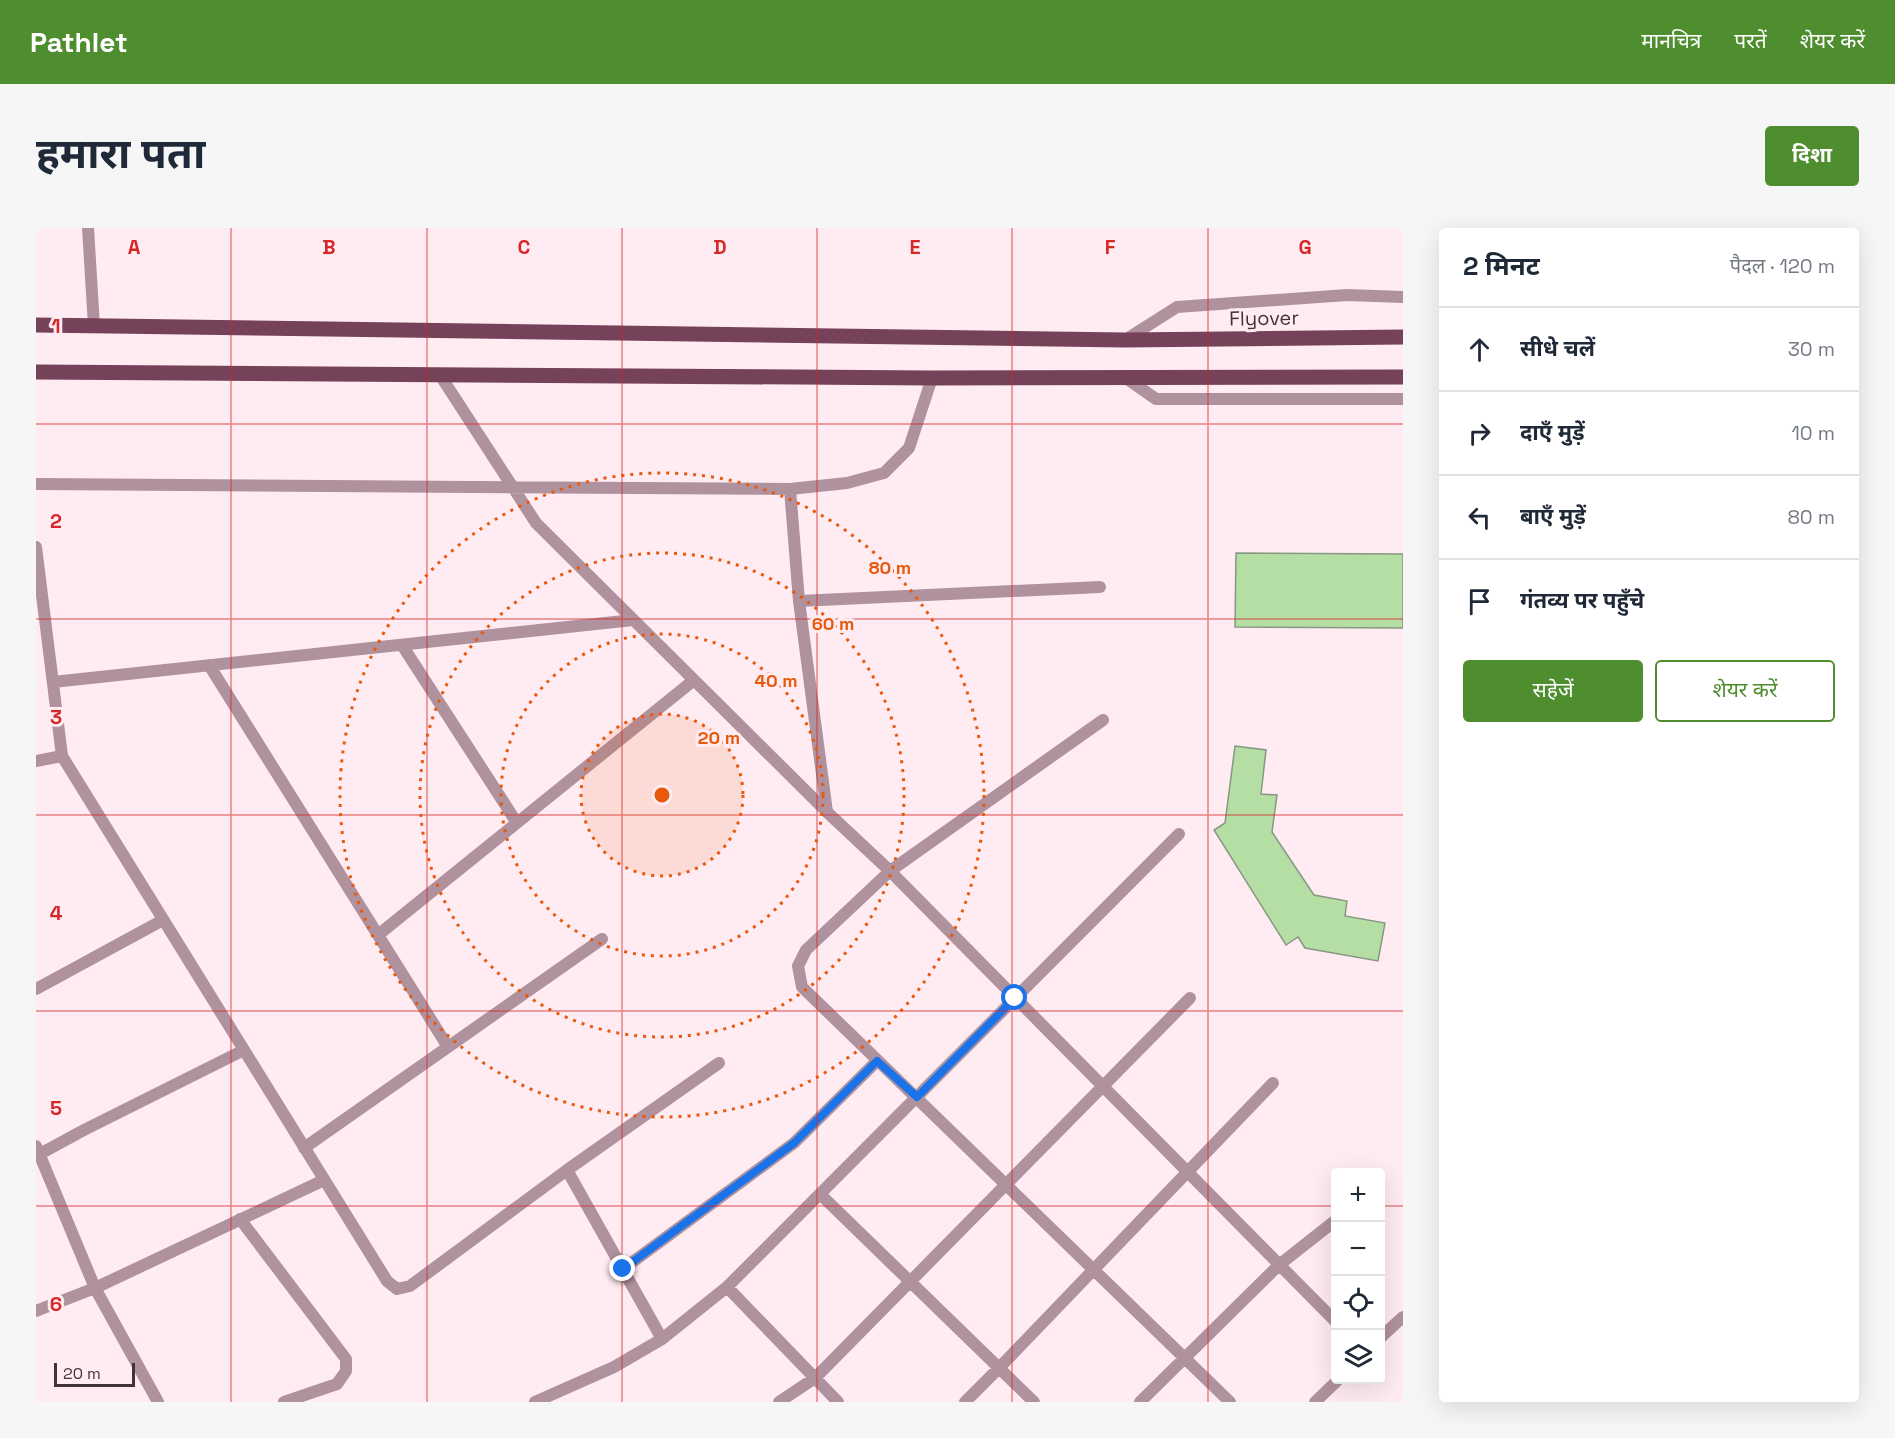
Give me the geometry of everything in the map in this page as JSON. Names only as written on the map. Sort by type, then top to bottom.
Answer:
[{"type":"main road","name":"Flyover","points":[[36,325],[1125,340],[1403,337]]},
{"type":"main road","points":[[36,372],[932,378],[1403,377]]},
{"type":"street","points":[[88,228],[94,326]]},
{"type":"street","points":[[1125,340],[1177,307],[1347,295],[1403,297]]},
{"type":"street","points":[[440,375],[536,523],[827,812],[890,871],[1331,1318]]},
{"type":"street","points":[[36,484],[790,489],[847,483],[884,472],[909,448],[932,378]]},
{"type":"street","points":[[1126,378],[1156,399],[1403,399]]},
{"type":"street","points":[[790,489],[799,602],[827,812]]},
{"type":"street","points":[[36,547],[40,606],[53,682],[62,756],[387,1281],[397,1289],[410,1286],[567,1170],[719,1063]]},
{"type":"street","points":[[799,602],[1100,587]]},
{"type":"street","points":[[53,682],[633,620]]},
{"type":"street","points":[[402,645],[517,823]]},
{"type":"street","points":[[209,665],[448,1047]]},
{"type":"street","points":[[378,935],[694,680]]},
{"type":"street","points":[[1103,720],[890,871],[806,950],[798,966],[802,987],[1230,1402]]},
{"type":"street","points":[[36,761],[62,756]]},
{"type":"street","points":[[535,1402],[614,1367],[662,1339],[727,1287],[1179,834]]},
{"type":"street","points":[[36,989],[163,920]]},
{"type":"street","points":[[304,1148],[602,939]]},
{"type":"street","points":[[779,1402],[815,1378],[1191,998]]},
{"type":"street","points":[[158,1402],[94,1288],[37,1152],[244,1050]]},
{"type":"street","points":[[623,1269],[794,1143],[877,1061]]},
{"type":"street","points":[[965,1402],[1273,1083]]},
{"type":"street","points":[[567,1170],[662,1339]]},
{"type":"street","points":[[36,1311],[94,1288],[324,1180]]},
{"type":"street","points":[[820,1194],[1034,1402]]},
{"type":"street","points":[[240,1220],[346,1359],[346,1371],[337,1384],[284,1402]]},
{"type":"street","points":[[1140,1402],[1279,1264],[1332,1222]]},
{"type":"street","points":[[727,1287],[838,1402]]},
{"type":"street","points":[[1385,1333],[1403,1317]]},
{"type":"street","points":[[1315,1402],[1334,1384]]},
{"type":"building","points":[[1236,553],[1403,554],[1403,628],[1235,627]]},
{"type":"building","points":[[1235,746],[1266,750],[1261,794],[1277,795],[1272,832],[1314,895],[1347,901],[1345,916],[1385,923],[1378,961],[1305,948],[1298,937],[1286,945],[1214,830],[1225,823]]},
{"type":"route","points":[[623,1269],[794,1143],[877,1061],[917,1097],[1015,998]]}]
